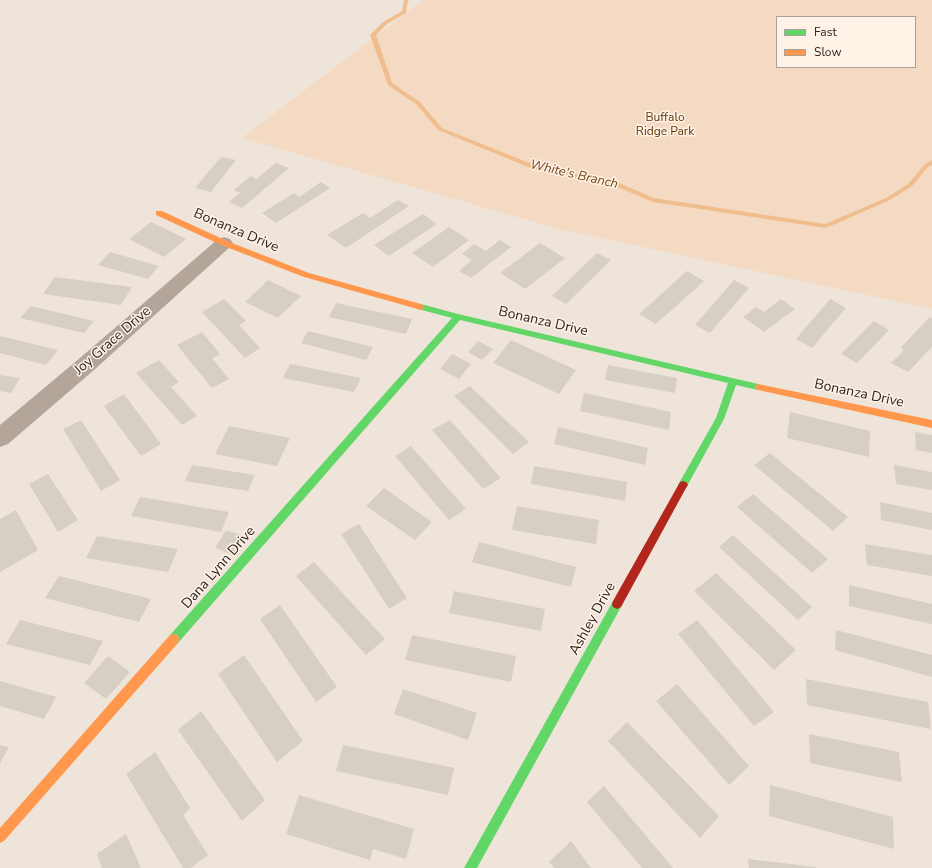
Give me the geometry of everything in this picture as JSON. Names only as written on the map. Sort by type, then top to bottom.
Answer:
[{"type":"street","name":"Bonanza Drive","points":[[159,213],[224,243],[306,275],[458,317],[733,381],[932,424]]},
{"type":"street","name":"Joy Grace Drive","points":[[0,438],[87,364],[224,243]]},
{"type":"street","name":"Dana Lynn Drive","points":[[0,837],[458,317]]},
{"type":"street","name":"Ashley Drive","points":[[470,868],[720,419],[733,381]]},
{"type":"green space","name":"Buffalo Ridge Park","points":[[423,0],[932,0],[932,309],[559,229],[242,138]]},
{"type":"building","points":[[221,157],[236,160],[211,192],[195,188]]},
{"type":"building","points":[[276,163],[289,168],[242,208],[229,202],[240,193],[234,190],[251,176],[256,179]]},
{"type":"building","points":[[321,182],[330,188],[276,223],[262,213],[294,193],[299,197]]},
{"type":"building","points":[[398,200],[409,206],[346,248],[327,235],[363,213],[370,218]]},
{"type":"building","points":[[423,214],[437,224],[389,256],[374,245]]},
{"type":"building","points":[[151,222],[186,239],[164,257],[129,239]]},
{"type":"building","points":[[449,227],[469,240],[433,267],[412,253]]},
{"type":"building","points":[[500,240],[511,247],[471,278],[459,271],[472,260],[462,254],[474,244],[486,251]]},
{"type":"building","points":[[540,243],[565,258],[525,289],[500,273]]},
{"type":"building","points":[[110,252],[159,266],[148,279],[98,265]]},
{"type":"building","points":[[597,253],[611,260],[566,304],[552,296]]},
{"type":"building","points":[[687,271],[704,281],[656,324],[639,314]]},
{"type":"building","points":[[55,277],[132,287],[121,305],[43,294]]},
{"type":"building","points":[[268,280],[301,296],[278,318],[245,302]]},
{"type":"building","points":[[734,280],[749,288],[710,333],[695,325]]},
{"type":"building","points":[[224,299],[246,321],[239,325],[260,348],[245,358],[202,312]]},
{"type":"building","points":[[781,299],[795,309],[764,332],[743,317],[756,307],[764,312]]},
{"type":"building","points":[[830,299],[846,308],[812,348],[796,339]]},
{"type":"building","points":[[336,303],[412,319],[406,334],[329,317]]},
{"type":"building","points":[[31,306],[94,321],[84,333],[20,318]]},
{"type":"building","points":[[930,317],[932,318],[932,347],[908,372],[891,363],[904,350],[901,347]]},
{"type":"building","points":[[874,321],[889,330],[857,363],[841,354]]},
{"type":"building","points":[[308,331],[373,347],[366,360],[301,343]]},
{"type":"building","points":[[202,332],[220,354],[212,358],[229,379],[212,388],[177,345]]},
{"type":"building","points":[[0,336],[58,350],[46,365],[0,353]]},
{"type":"building","points":[[511,340],[576,370],[559,394],[493,363]]},
{"type":"building","points":[[478,341],[493,349],[482,360],[468,352]]},
{"type":"building","points":[[452,354],[471,364],[459,379],[440,369]]},
{"type":"building","points":[[159,360],[179,382],[171,387],[197,416],[182,425],[136,373]]},
{"type":"building","points":[[290,364],[361,378],[354,392],[283,378]]},
{"type":"building","points":[[608,365],[677,378],[675,393],[605,380]]},
{"type":"building","points":[[0,375],[20,378],[11,393],[0,391]]},
{"type":"building","points":[[470,386],[529,442],[513,454],[454,396]]},
{"type":"building","points":[[584,393],[671,412],[669,430],[580,411]]},
{"type":"building","points":[[124,394],[161,444],[141,456],[104,406]]},
{"type":"building","points":[[790,412],[870,431],[869,457],[787,438]]},
{"type":"building","points":[[81,420],[120,480],[101,491],[63,429]]},
{"type":"building","points":[[450,420],[501,478],[483,489],[432,430]]},
{"type":"building","points":[[229,426],[290,438],[277,466],[215,454]]},
{"type":"building","points":[[558,427],[648,448],[645,465],[554,444]]},
{"type":"building","points":[[915,432],[932,435],[932,453],[916,450]]},
{"type":"building","points":[[411,446],[466,509],[449,520],[395,456]]},
{"type":"building","points":[[770,453],[848,517],[833,531],[754,465]]},
{"type":"building","points":[[192,465],[255,475],[248,491],[185,481]]},
{"type":"building","points":[[894,465],[932,472],[932,490],[896,484]]},
{"type":"building","points":[[534,466],[627,482],[625,501],[531,484]]},
{"type":"building","points":[[48,474],[78,520],[58,532],[29,484]]},
{"type":"building","points":[[384,488],[432,522],[415,540],[366,506]]},
{"type":"building","points":[[753,494],[828,559],[812,573],[737,507]]},
{"type":"building","points":[[140,497],[229,512],[221,532],[131,516]]},
{"type":"building","points":[[880,502],[932,513],[932,530],[881,520]]},
{"type":"building","points":[[517,506],[599,520],[596,544],[512,530]]},
{"type":"building","points":[[16,510],[38,550],[0,572],[0,519]]},
{"type":"building","points":[[359,524],[407,598],[389,609],[341,534]]},
{"type":"building","points":[[226,530],[244,536],[233,555],[215,548]]},
{"type":"building","points":[[733,535],[812,607],[798,620],[719,547]]},
{"type":"building","points":[[97,536],[178,549],[168,572],[86,558]]},
{"type":"building","points":[[479,542],[576,567],[571,587],[472,562]]},
{"type":"building","points":[[865,544],[932,555],[932,576],[867,565]]},
{"type":"building","points":[[314,562],[385,639],[366,655],[296,576]]},
{"type":"building","points":[[716,573],[796,650],[774,670],[694,591]]},
{"type":"building","points":[[59,576],[151,599],[139,622],[45,598]]},
{"type":"building","points":[[849,585],[932,604],[932,624],[849,606]]},
{"type":"building","points":[[454,591],[545,609],[541,631],[449,613]]},
{"type":"building","points":[[280,605],[337,687],[316,702],[260,619]]},
{"type":"building","points":[[20,620],[103,641],[90,665],[6,644]]},
{"type":"building","points":[[697,620],[774,712],[754,726],[678,634]]},
{"type":"building","points":[[836,630],[932,655],[932,677],[835,650]]},
{"type":"building","points":[[412,635],[516,656],[511,682],[405,660]]},
{"type":"building","points":[[244,655],[303,741],[277,762],[218,674]]},
{"type":"building","points":[[108,656],[130,672],[106,699],[84,683]]},
{"type":"building","points":[[806,679],[928,702],[931,729],[807,705]]},
{"type":"building","points":[[0,681],[56,697],[44,719],[0,706]]},
{"type":"building","points":[[677,684],[749,766],[729,785],[656,701]]},
{"type":"building","points":[[403,689],[477,713],[468,740],[394,714]]},
{"type":"building","points":[[201,711],[265,800],[242,821],[178,730]]},
{"type":"building","points":[[627,722],[719,816],[700,838],[608,741]]},
{"type":"building","points":[[809,734],[899,752],[902,782],[810,763]]},
{"type":"building","points":[[0,745],[9,747],[0,764]]},
{"type":"building","points":[[343,745],[454,768],[448,795],[336,771]]},
{"type":"building","points":[[155,752],[190,808],[183,815],[208,855],[191,868],[183,868],[126,774]]},
{"type":"building","points":[[770,785],[893,817],[894,849],[769,816]]},
{"type":"building","points":[[604,786],[673,868],[642,868],[587,802]]},
{"type":"building","points":[[299,795],[414,829],[406,859],[373,849],[370,860],[286,834]]},
{"type":"building","points":[[126,834],[141,868],[102,868],[97,854]]},
{"type":"building","points":[[571,841],[591,868],[554,868],[549,862]]},
{"type":"building","points":[[748,859],[816,867],[816,868],[749,868]]},
{"type":"waterway","name":"White's Branch","points":[[406,0],[404,12],[385,23],[373,35],[390,84],[418,103],[440,129],[530,166],[617,184],[653,200],[826,226],[888,199],[910,185],[926,166],[932,162]]},
{"type":"traffic: fast","points":[[421,307],[758,387]]},
{"type":"traffic: fast","points":[[174,639],[458,317]]},
{"type":"traffic: fast","points":[[683,485],[720,419],[733,381]]},
{"type":"traffic: fast","points":[[470,868],[617,604]]},
{"type":"traffic: slow","points":[[159,213],[224,243],[307,275],[421,307]]},
{"type":"traffic: slow","points":[[758,387],[932,424]]},
{"type":"traffic: slow","points":[[0,837],[174,639]]},
{"type":"traffic: jam","points":[[617,604],[683,485]]}]
